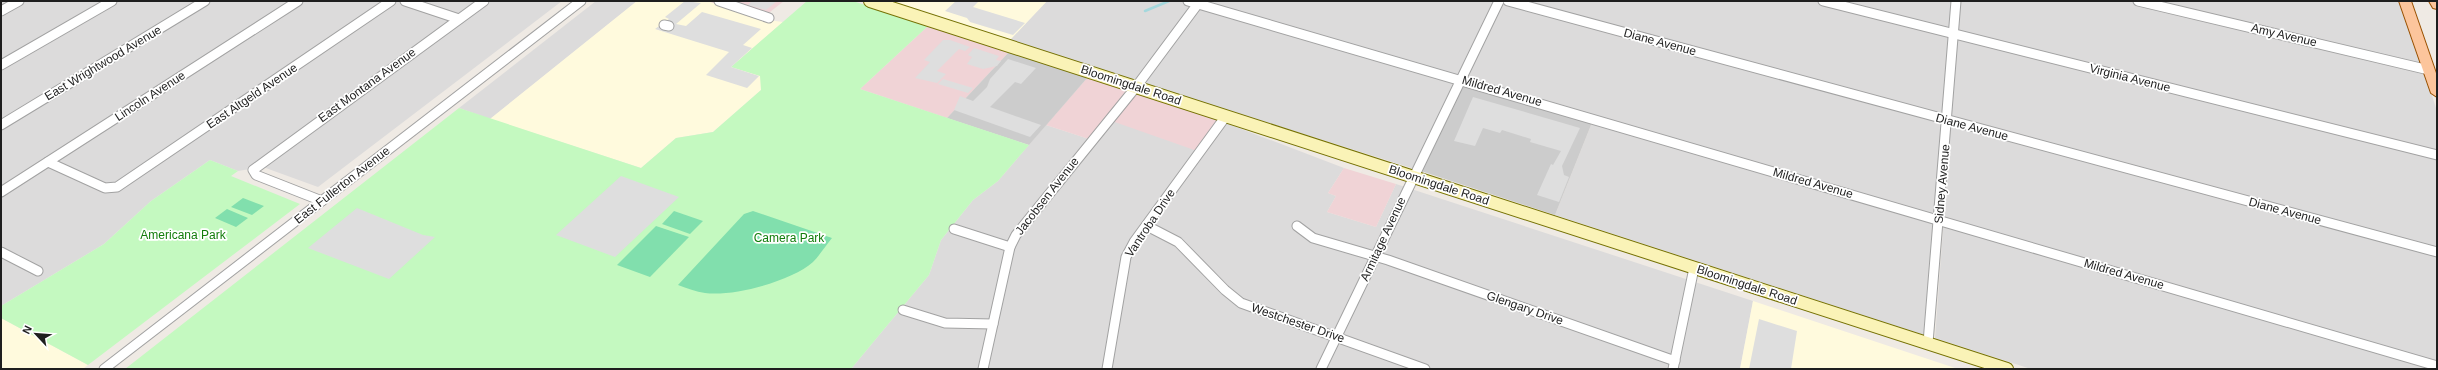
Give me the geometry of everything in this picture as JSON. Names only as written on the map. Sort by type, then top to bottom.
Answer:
[{"type":"main road","name":"Bloomingdale Road","points":[[870,1],[2007,369]]},
{"type":"main road","points":[[2405,1],[2437,93]]},
{"type":"main road","points":[[2435,1],[2437,6]]},
{"type":"street","points":[[1,11],[19,1]]},
{"type":"street","points":[[1,65],[112,1]]},
{"type":"street","name":"East Wrightwood Avenue","points":[[1,125],[205,1]]},
{"type":"street","name":"Lincoln Avenue","points":[[1,192],[298,1]]},
{"type":"street","name":"East Altgeld Avenue","points":[[48,162],[105,188],[112,189],[391,1]]},
{"type":"street","points":[[405,1],[459,19]]},
{"type":"street","name":"East Montana Avenue","points":[[322,201],[256,175],[253,170],[258,163],[484,1]]},
{"type":"street","name":"East Fullerton Avenue","points":[[104,369],[581,1]]},
{"type":"street","points":[[720,1],[769,18]]},
{"type":"street","name":"Mildred Avenue","points":[[1188,1],[1199,2],[2437,366]]},
{"type":"street","name":"Armitage Avenue","points":[[1321,369],[1374,256],[1499,1]]},
{"type":"street","name":"Diane Avenue","points":[[1508,1],[2437,252]]},
{"type":"street","name":"Virginia Avenue","points":[[1823,1],[2437,155]]},
{"type":"street","name":"Sidney Avenue","points":[[1928,344],[1948,120],[1956,1]]},
{"type":"street","name":"Amy Avenue","points":[[2138,1],[2430,70]]},
{"type":"street","name":"Jacobsen Avenue","points":[[983,369],[1010,247],[1024,222],[1136,87],[1199,2]]},
{"type":"street","name":"Vantroba Drive","points":[[1107,369],[1124,264],[1130,248],[1226,116]]},
{"type":"street","name":"Westchester Drive","points":[[1147,226],[1178,242],[1225,290],[1241,303],[1425,369]]},
{"type":"street","name":"Glengary Drive","points":[[1297,226],[1313,238],[1374,256],[1674,365]]},
{"type":"street","points":[[954,229],[1010,247]]},
{"type":"street","points":[[1,252],[38,271]]},
{"type":"street","points":[[1674,365],[1694,268]]},
{"type":"street","points":[[903,310],[945,323],[993,324]]},
{"type":"shaded area","points":[[1,1],[562,1],[318,187],[263,167],[238,171],[210,160],[151,201],[104,244],[1,306]]},
{"type":"shaded area","points":[[596,1],[637,1],[490,119],[459,108]]},
{"type":"shaded area","points":[[637,1],[707,1],[761,19],[783,22],[731,67],[761,76],[761,90],[713,132],[676,138],[641,168],[490,119]]},
{"type":"shaded area","points":[[685,1],[701,3],[676,24],[686,26],[702,12],[761,29],[743,45],[752,48],[731,67],[759,76],[747,88],[706,75],[729,52],[655,29],[669,19],[665,17]]},
{"type":"shaded area","points":[[707,1],[784,1],[761,19]]},
{"type":"shaded area","points":[[752,1],[777,1],[766,10],[748,5]]},
{"type":"shaded area","points":[[888,1],[1047,1],[1010,40]]},
{"type":"shaded area","points":[[956,1],[979,1],[973,7],[1025,23],[1013,35],[970,22],[967,18],[945,11]]},
{"type":"shaded area","points":[[1047,1],[1197,1],[1137,81],[1010,40]]},
{"type":"shaded area","points":[[1203,1],[1952,1],[1924,335],[1555,215],[1593,120],[1421,171],[1142,83]]},
{"type":"shaded area","points":[[1960,1],[2401,1],[2437,111],[2437,369],[2031,369],[1935,338]]},
{"type":"shaded area","points":[[928,26],[1009,52],[947,118],[860,89]]},
{"type":"shaded area","points":[[943,40],[950,40],[970,47],[965,51],[959,49],[937,71],[946,74],[937,83],[915,78],[930,62],[924,60]]},
{"type":"shaded area","points":[[974,48],[999,56],[996,60],[1001,61],[997,66],[983,69],[967,64],[972,57],[968,55]]},
{"type":"shaded area","points":[[1009,52],[1088,77],[1029,145],[947,118]]},
{"type":"shaded area","points":[[1008,59],[1036,68],[1021,84],[1015,82],[990,107],[1041,125],[1030,137],[954,110],[960,96],[973,101],[987,87],[990,79]]},
{"type":"shaded area","points":[[1088,77],[1223,122],[1200,152],[1109,120],[1092,140],[1046,125]]},
{"type":"shaded area","points":[[943,79],[973,88],[968,93],[938,84]]},
{"type":"shaded area","points":[[1465,82],[1593,120],[1555,215],[1421,171]]},
{"type":"shaded area","points":[[1473,97],[1580,128],[1562,166],[1564,175],[1569,177],[1559,202],[1537,195],[1551,164],[1553,165],[1561,151],[1530,142],[1531,139],[1502,130],[1500,133],[1483,128],[1475,146],[1454,141]]},
{"type":"shaded area","points":[[1109,120],[1223,122],[1344,168],[1328,193],[1336,196],[1327,212],[1376,227],[1396,184],[1753,301],[1740,369],[851,369],[929,275],[941,240],[973,200],[998,181],[1046,125],[1092,140]]},
{"type":"shaded area","points":[[1344,168],[1396,184],[1376,227],[1327,212],[1336,196],[1328,193]]},
{"type":"shaded area","points":[[621,176],[679,197],[615,257],[556,235]]},
{"type":"shaded area","points":[[357,208],[423,235],[435,237],[389,279],[308,248]]},
{"type":"shaded area","points":[[1753,301],[1958,369],[1740,369]]},
{"type":"shaded area","points":[[1,318],[88,365],[83,369],[1,369]]},
{"type":"shaded area","points":[[1759,319],[1797,331],[1791,369],[1749,369]]},
{"type":"green space","name":"Camera Park","points":[[807,1],[853,1],[928,26],[860,89],[1029,145],[998,181],[973,200],[941,240],[929,275],[851,369],[125,369],[459,108],[641,168],[676,138],[713,132],[761,90],[760,76],[731,67]]},
{"type":"green space","name":"Americana Park","points":[[210,160],[238,171],[231,176],[300,204],[88,365],[1,318],[1,306],[104,244],[151,201]]},
{"type":"green space","points":[[243,198],[264,206],[252,215],[231,207]]},
{"type":"green space","points":[[227,209],[248,218],[236,227],[215,218]]},
{"type":"green space","points":[[674,211],[703,221],[690,234],[662,224]]},
{"type":"green space","points":[[753,211],[832,238],[816,259],[803,269],[762,286],[731,293],[717,294],[698,292],[678,285],[744,214]]},
{"type":"green space","points":[[656,226],[689,237],[650,277],[617,265]]},
{"type":"waterway","points":[[1145,11],[1169,1]]}]
